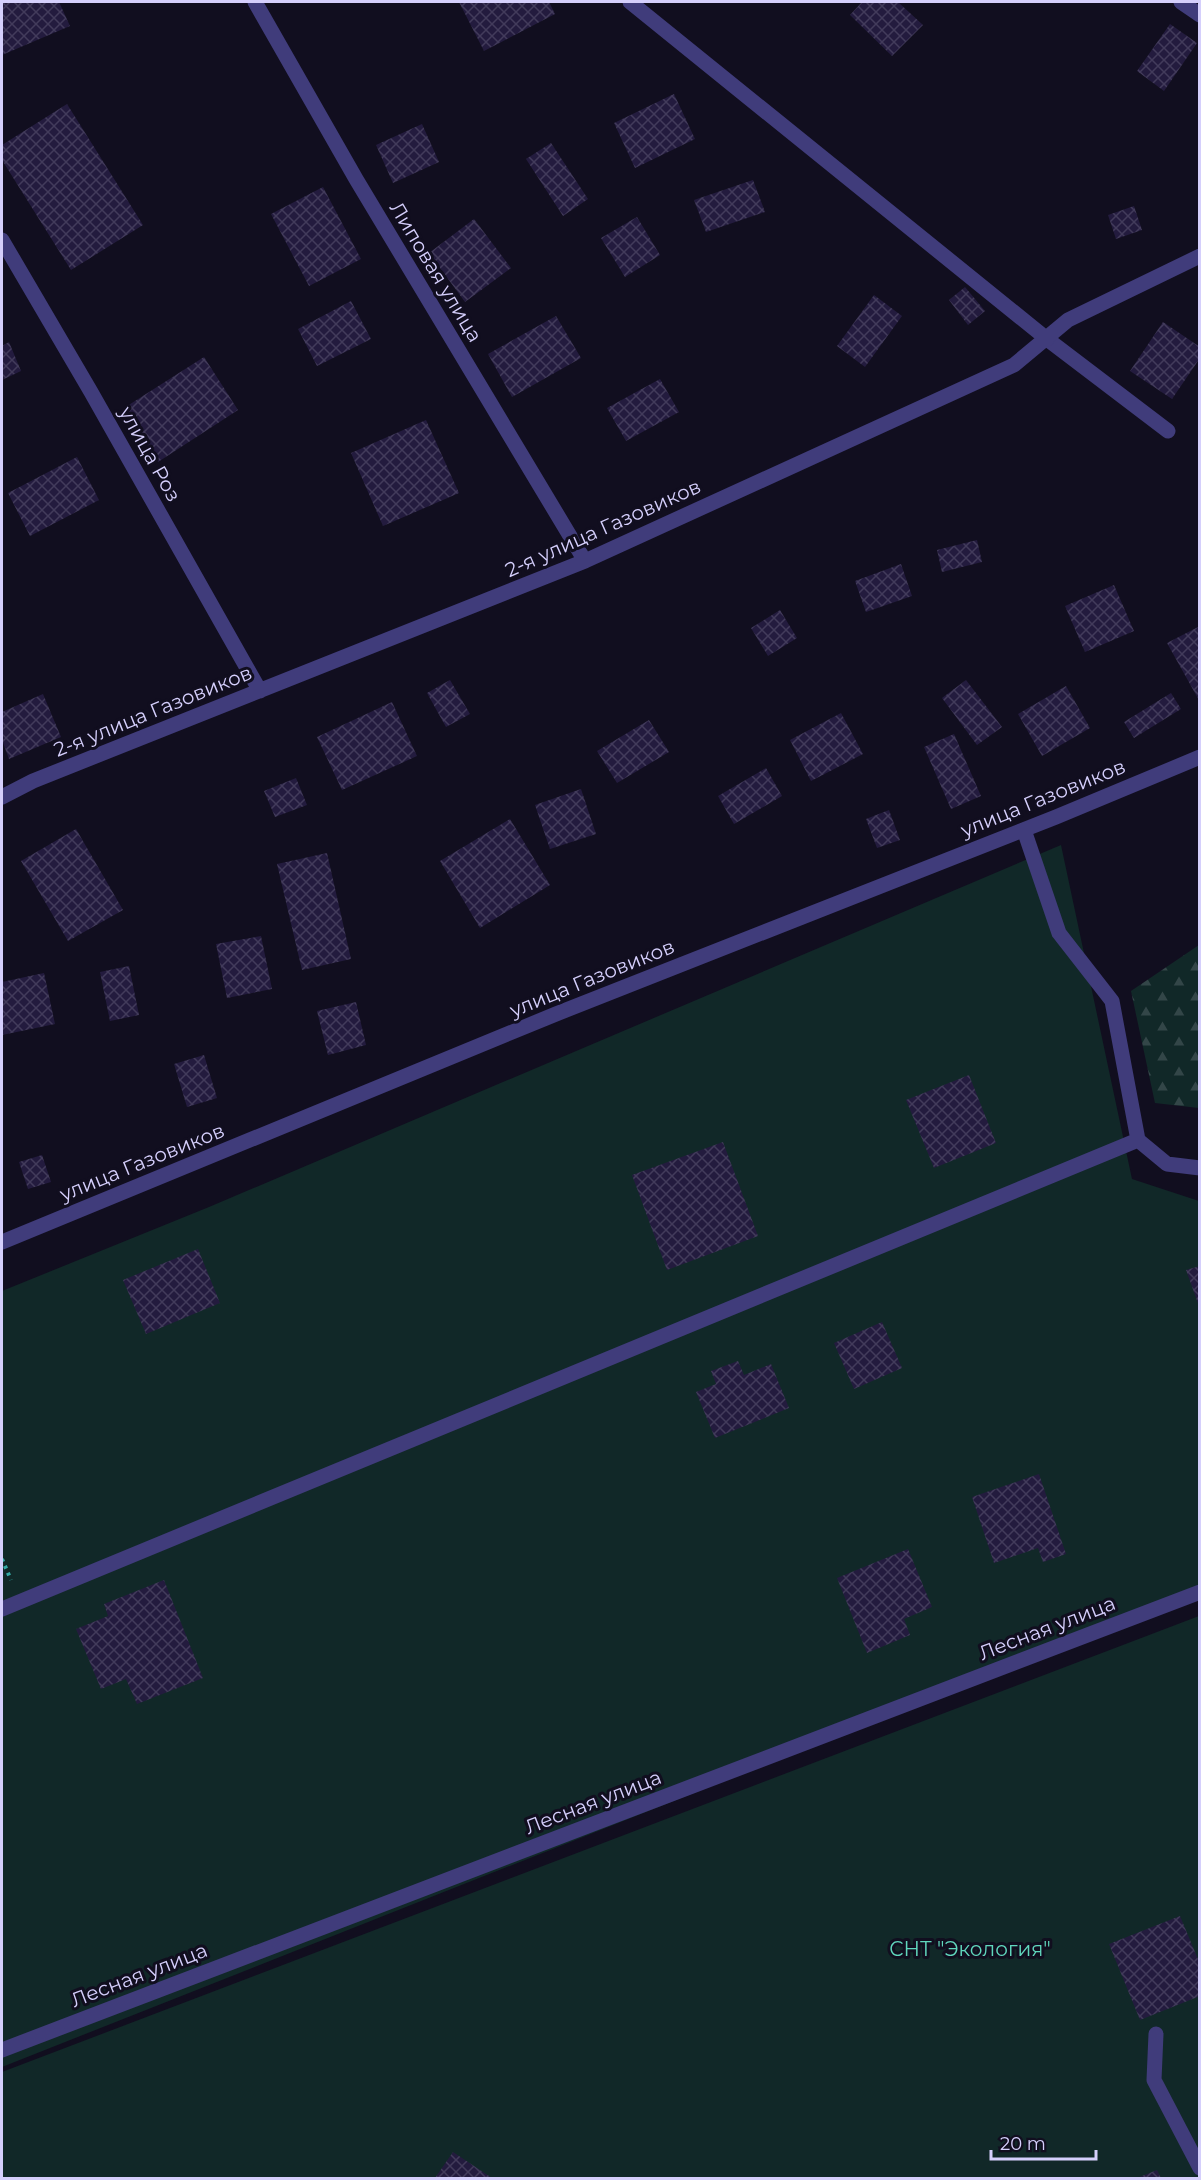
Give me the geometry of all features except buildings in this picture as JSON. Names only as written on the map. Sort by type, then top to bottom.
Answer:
[{"type":"street","name":"Липовая улица","points":[[255,2],[356,179],[585,561]]},
{"type":"street","points":[[630,2],[1047,339],[1168,431]]},
{"type":"street","points":[[1181,2],[1200,15]]},
{"type":"street","name":"улица Роз","points":[[2,240],[260,691]]},
{"type":"street","name":"2-я улица Газовиков","points":[[2,797],[33,781],[585,561],[1014,365],[1068,320],[1200,256]]},
{"type":"street","name":"улица Газовиков","points":[[2,1242],[556,1014],[1024,830],[1200,757]]},
{"type":"street","points":[[1024,830],[1059,933],[1112,1001],[1138,1140],[1167,1164],[1200,1168]]},
{"type":"street","points":[[2,1609],[1138,1140]]},
{"type":"street","name":"Лесная улица","points":[[2,2050],[1200,1592]]},
{"type":"street","points":[[1156,2034],[1154,2080],[1200,2168]]},
{"type":"green space","points":[[1061,845],[1132,1179],[1199,1201],[1199,1593],[2,2067],[2,1291],[209,1207]]},
{"type":"green space","points":[[1199,945],[1199,1108],[1155,1103],[1131,991]]},
{"type":"green space","name":"СНТ \"Экология\"","points":[[1199,1616],[1199,2178],[2,2178],[2,2072]]}]
